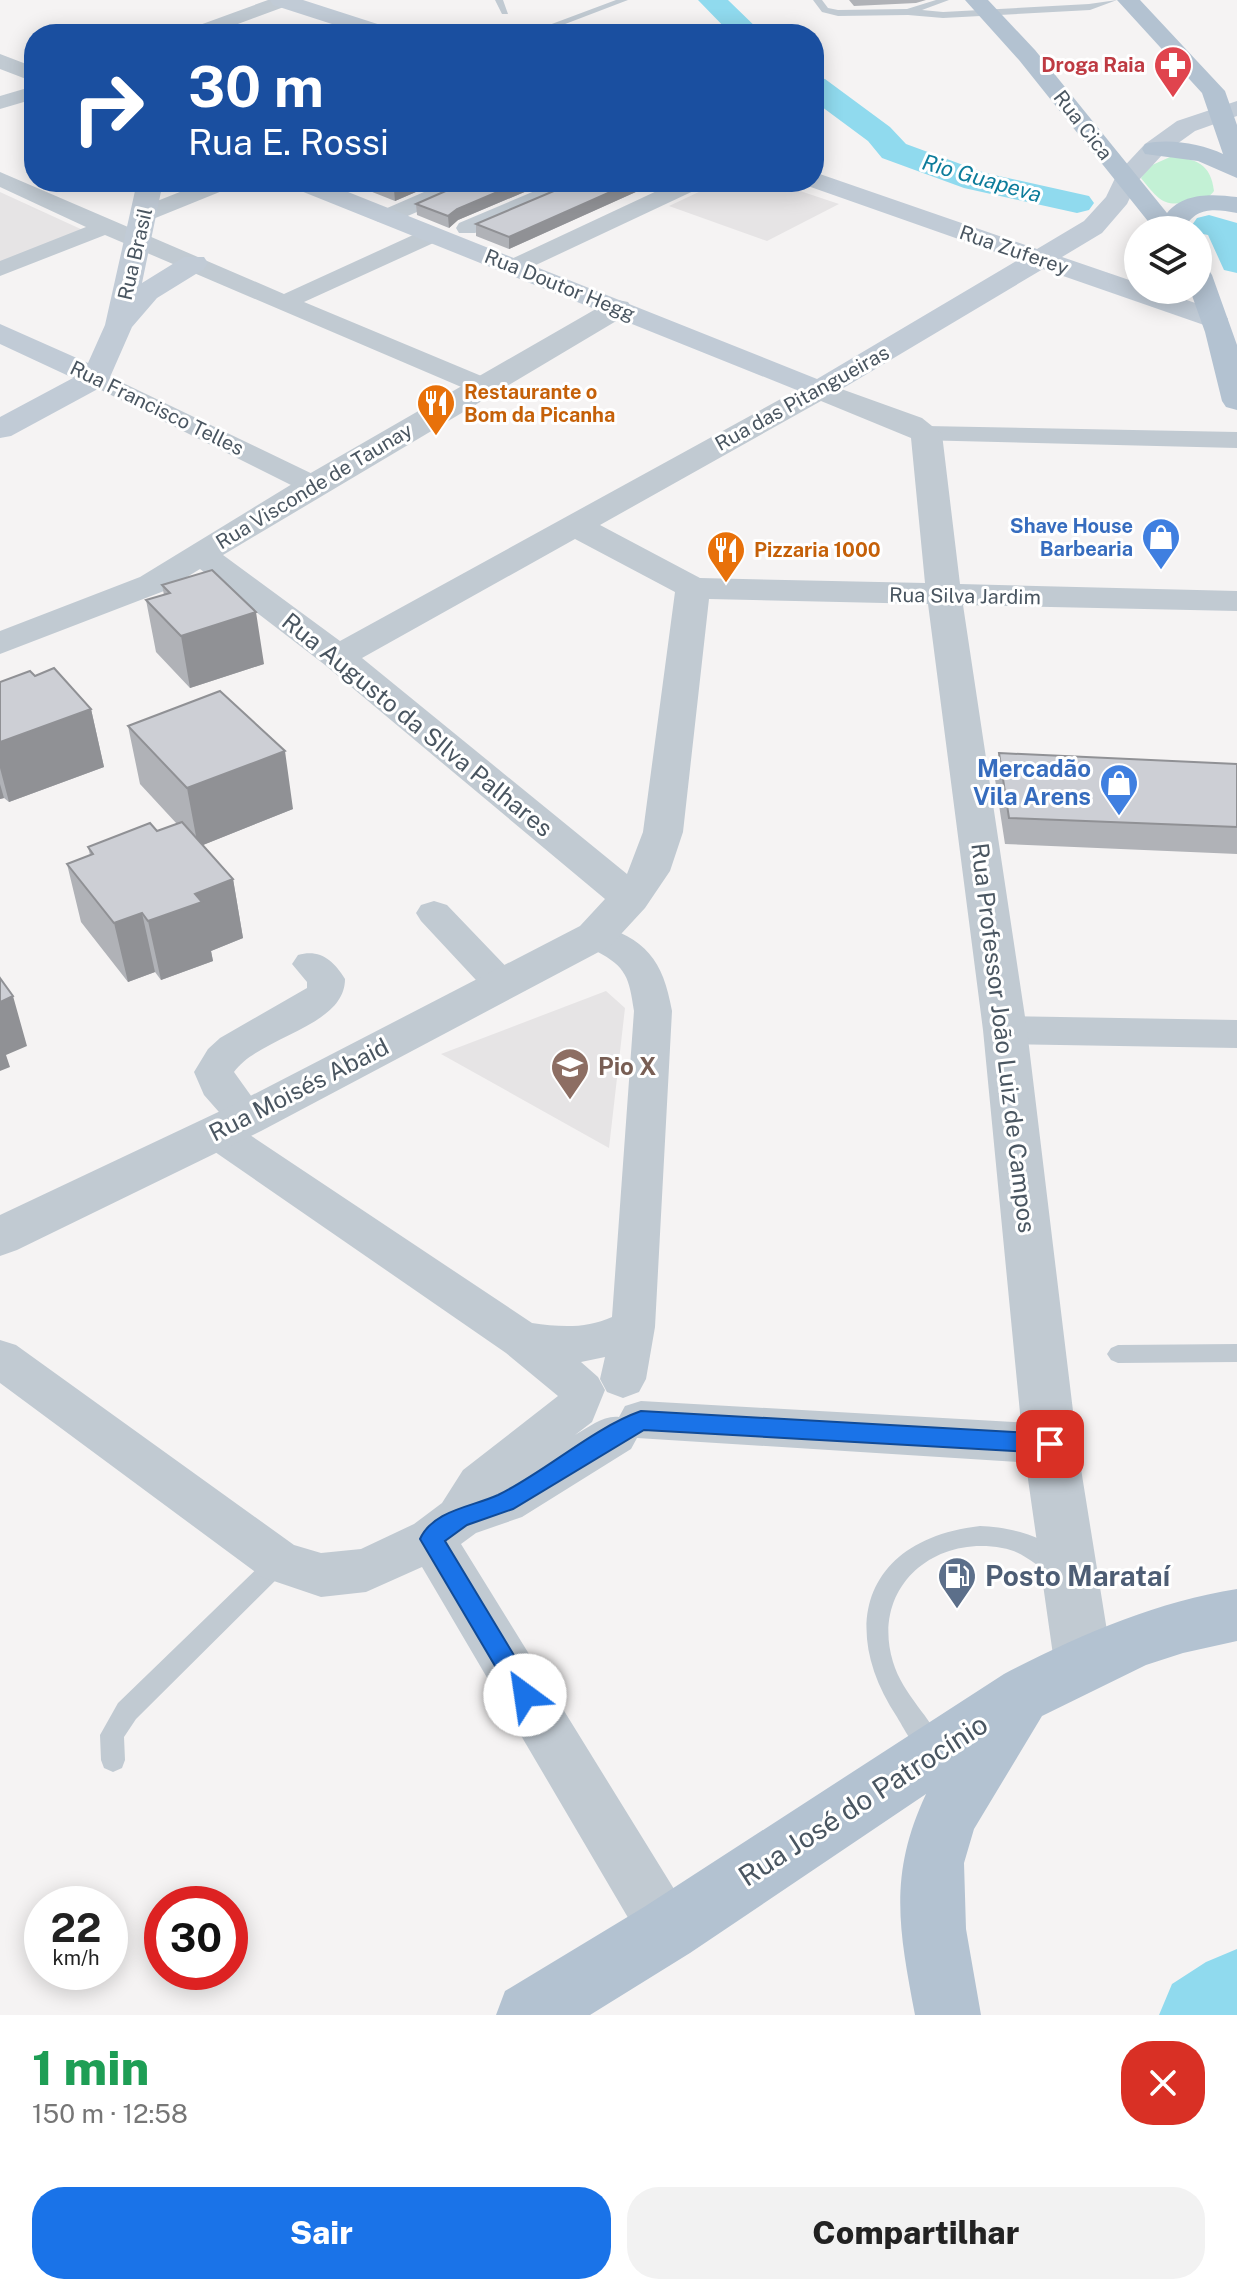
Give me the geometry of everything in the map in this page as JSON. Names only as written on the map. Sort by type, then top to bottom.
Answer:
[{"type":"main road","points":[[263,24],[283,0],[355,24]]},
{"type":"main road","points":[[1128,0],[1227,101],[1237,159]]},
{"type":"main road","name":"Rua Cica","points":[[982,6],[1158,216]]},
{"type":"main road","name":"Rua das Pitangueiras","points":[[819,390],[1093,227],[1118,199],[1126,179],[1154,149],[1227,101]]},
{"type":"main road","points":[[1154,149],[1203,154],[1237,170]]},
{"type":"main road","name":"Rua Zuferey","points":[[824,184],[1214,319]]},
{"type":"main road","name":"Rua Brasil","points":[[119,325],[148,192]]},
{"type":"main road","name":"Rua Doutor Hegg","points":[[325,192],[819,390]]},
{"type":"main road","points":[[1174,216],[1184,208],[1220,202],[1237,205]]},
{"type":"main road","points":[[0,429],[96,378],[119,325],[147,292],[194,263]]},
{"type":"main road","points":[[1209,304],[1237,401]]},
{"type":"main road","name":"Rua Francisco Telles","points":[[0,333],[96,378]]},
{"type":"main road","name":"Rua José do Patrocínio","points":[[529,2015],[667,1930],[1025,1694],[1083,1662],[1229,1619]]},
{"type":"main road","points":[[948,2015],[932,1892],[936,1846],[952,1808],[1025,1694]]},
{"type":"street","points":[[220,24],[283,0]]},
{"type":"street","points":[[0,61],[24,71]]},
{"type":"street","points":[[0,103],[24,95]]},
{"type":"street","points":[[0,179],[24,190]]},
{"type":"street","points":[[28,192],[105,227]]},
{"type":"street","points":[[0,269],[105,227],[141,227],[206,192]]},
{"type":"street","points":[[386,217],[443,192]]},
{"type":"street","points":[[467,228],[552,192]]},
{"type":"street","points":[[513,267],[673,192]]},
{"type":"street","points":[[141,227],[194,263],[482,386]]},
{"type":"street","points":[[285,302],[432,235]]},
{"type":"street","name":"Rua Visconde de Taunay","points":[[0,643],[152,584],[313,485],[618,308]]},
{"type":"street","name":"Rua Francisco Telles","points":[[96,378],[313,485]]},
{"type":"street","points":[[819,390],[911,425],[926,434],[1237,440]]},
{"type":"street","name":"Rua das Pitangueiras","points":[[338,657],[819,390]]},
{"type":"street","name":"Rua Professor João Luiz de Campos","points":[[926,434],[944,596],[1005,1030],[1050,1444],[1083,1662]]},
{"type":"street","points":[[574,525],[693,588]]},
{"type":"street","name":"Rua Augusto da SIlva Palhares","points":[[201,554],[338,657],[630,898]]},
{"type":"street","name":"Rua Silva Jardim","points":[[693,588],[1237,601]]},
{"type":"street","name":"Rua Moisés Abaid","points":[[0,1237],[232,1125],[595,936],[650,871],[663,832],[693,588]]},
{"type":"street","points":[[434,913],[502,985]]},
{"type":"street","points":[[445,1528],[480,1484],[594,1393],[633,1327],[653,1011],[647,973],[630,952],[595,936]]},
{"type":"street","points":[[0,1358],[279,1562],[321,1575],[366,1570],[445,1528],[505,1502],[628,1428],[645,1401],[641,1392],[594,1393],[232,1125],[214,1072],[227,1050],[313,1006],[326,993],[326,979],[311,964]]},
{"type":"street","points":[[1005,1030],[1237,1034]]},
{"type":"street","points":[[522,1340],[560,1346],[586,1345],[607,1340],[633,1327]]},
{"type":"street","points":[[628,1428],[1050,1444]]},
{"type":"street","points":[[445,1528],[667,1930]]},
{"type":"lane","points":[[499,0],[505,12]]},
{"type":"lane","points":[[558,24],[624,0]]},
{"type":"lane","points":[[817,0],[825,10],[838,13],[943,15],[982,6],[1090,7],[1113,0]]},
{"type":"lane","points":[[908,12],[945,0]]},
{"type":"lane","points":[[1118,1354],[1237,1353]]},
{"type":"lane","points":[[936,1753],[906,1710],[882,1665],[878,1646],[884,1598],[897,1570],[935,1545],[968,1537],[998,1537],[1030,1546],[1070,1576]]},
{"type":"lane","points":[[113,1760],[112,1735],[127,1711],[279,1562]]},
{"type":"shaded area","points":[[0,192],[85,231],[0,264]]},
{"type":"shaded area","points":[[699,192],[803,192],[839,204],[767,241],[669,206]]},
{"type":"shaded area","name":"Pio X","points":[[606,991],[625,1008],[609,1148],[441,1054]]},
{"type":"green space","points":[[1170,157],[1201,164],[1210,174],[1214,191],[1205,198],[1186,202],[1170,203],[1159,198],[1141,178],[1150,166]]},
{"type":"building","points":[[443,192],[497,192],[448,216],[416,204]]},
{"type":"building","points":[[551,192],[610,192],[509,237],[476,224]]},
{"type":"building","points":[[212,570],[256,612],[181,636],[146,600],[170,593],[162,585]]},
{"type":"building","points":[[54,668],[91,709],[0,742],[0,682],[30,671],[35,676]]},
{"type":"building","points":[[220,691],[285,751],[187,788],[128,726]]},
{"type":"building","points":[[999,753],[1237,764],[1237,827],[1009,818]]},
{"type":"building","points":[[182,822],[233,879],[195,894],[202,902],[148,921],[142,913],[114,923],[67,864],[93,854],[88,847],[150,823],[157,831]]},
{"type":"building","points":[[0,978],[13,996],[0,1002]]},
{"type":"waterway","name":"Rio Guapeva","points":[[712,0],[737,24]]},
{"type":"waterway","name":"Rio Guapeva","points":[[824,93],[879,134],[894,151],[976,181],[1077,203]]},
{"type":"waterway","name":"Rio Guapeva","points":[[1212,226],[1223,228],[1237,262]]},
{"type":"waterway","name":"Rio Guapeva","points":[[1203,2015],[1237,1993]]},
{"type":"place","name":"Droga Raia","points":[[1173,99]]},
{"type":"place","name":"Restaurante o Bom da Picanha","points":[[436,437]]},
{"type":"place","name":"Shave House Barbearia","points":[[1161,571]]},
{"type":"place","name":"Pizzaria 1000","points":[[726,584]]},
{"type":"place","name":"Mercadão Vila Arens","points":[[1119,817]]},
{"type":"place","name":"Pio X","points":[[570,1101]]},
{"type":"place","name":"Posto Marataí","points":[[957,1610]]},
{"type":"route","points":[[525,1695],[431,1539],[459,1518],[505,1502],[641,1420],[1050,1444]]}]
